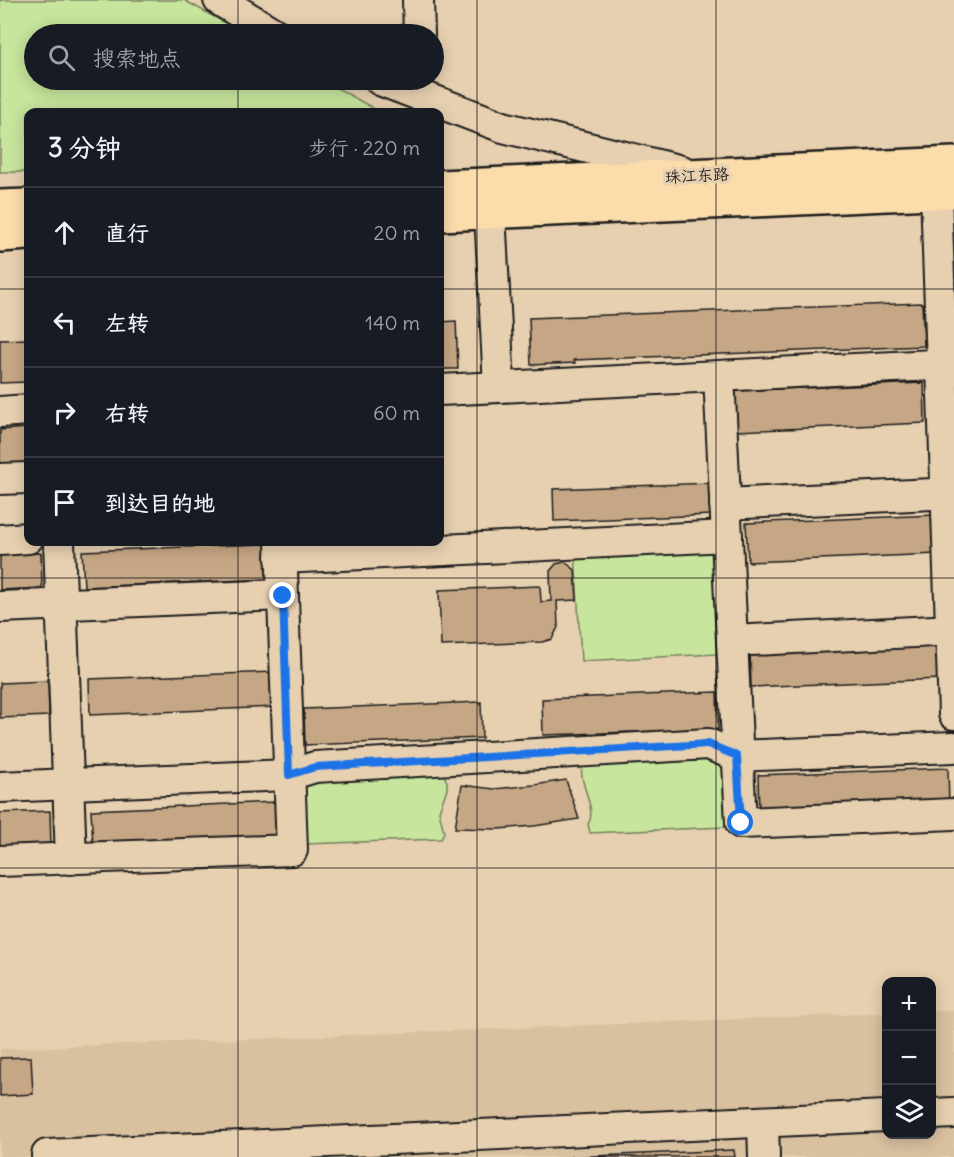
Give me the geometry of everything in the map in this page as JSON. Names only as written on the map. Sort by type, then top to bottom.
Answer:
[{"type":"main road","name":"珠江东路","points":[[444,187],[954,164]]},
{"type":"main road","name":"珠江东路","points":[[444,214],[945,192]]},
{"type":"main road","points":[[0,207],[24,206]]},
{"type":"main road","points":[[0,235],[24,233]]},
{"type":"street","points":[[219,0],[259,24]]},
{"type":"street","points":[[418,0],[419,24]]},
{"type":"street","points":[[423,90],[503,127],[697,175]]},
{"type":"street","points":[[945,192],[954,714]]},
{"type":"street","points":[[490,212],[499,387]]},
{"type":"street","points":[[444,390],[948,365]]},
{"type":"street","points":[[719,376],[741,823],[954,814]]},
{"type":"street","points":[[0,412],[24,410]]},
{"type":"street","points":[[0,479],[24,478]]},
{"type":"street","points":[[725,504],[950,493]]},
{"type":"street","points":[[444,545],[727,536]]},
{"type":"street","points":[[0,540],[24,538]]},
{"type":"street","points":[[59,546],[71,859]]},
{"type":"street","points":[[0,861],[292,850],[281,550],[408,546]]},
{"type":"street","points":[[0,607],[283,596]]},
{"type":"street","points":[[732,641],[952,630]]},
{"type":"street","points":[[0,787],[289,775],[315,767],[708,744],[737,756],[954,747]]},
{"type":"street","points":[[936,1114],[954,1113]]},
{"type":"street","points":[[47,1157],[47,1155],[882,1116]]},
{"type":"street","points":[[763,1122],[764,1157]]},
{"type":"shaded area","points":[[936,1011],[954,1011],[954,1157],[0,1157],[0,1049],[882,1013],[882,1139],[936,1139]]},
{"type":"green space","points":[[0,0],[184,0],[227,24],[24,24],[24,90],[341,90],[373,108],[24,108],[24,172],[0,172]]},
{"type":"green space","points":[[717,544],[722,647],[716,654],[581,661],[575,551]]},
{"type":"green space","points":[[722,760],[725,827],[590,833],[588,824],[591,811],[583,780],[582,765]]},
{"type":"green space","points":[[442,771],[447,782],[447,789],[439,811],[444,832],[441,839],[306,844],[303,776]]},
{"type":"building","points":[[922,303],[924,346],[574,360],[575,363],[531,365],[529,318]]},
{"type":"building","points":[[456,321],[458,369],[444,369],[444,322]]},
{"type":"building","points":[[24,339],[24,382],[0,383],[0,340]]},
{"type":"building","points":[[924,383],[925,423],[736,431],[734,391]]},
{"type":"building","points":[[24,428],[24,464],[0,465],[0,430]]},
{"type":"building","points":[[711,483],[712,515],[554,521],[553,489]]},
{"type":"building","points":[[936,515],[937,554],[748,562],[746,523]]},
{"type":"building","points":[[266,546],[267,579],[84,587],[82,551]]},
{"type":"building","points":[[41,553],[42,588],[0,590],[0,555]]},
{"type":"building","points":[[565,562],[575,570],[577,600],[557,601],[558,627],[552,639],[542,642],[441,646],[439,590],[540,586],[541,602],[551,601],[550,571],[556,564]]},
{"type":"building","points":[[939,640],[941,679],[751,687],[750,647]]},
{"type":"building","points":[[273,672],[274,707],[90,715],[89,679]]},
{"type":"building","points":[[48,681],[49,716],[0,718],[0,683]]},
{"type":"building","points":[[717,692],[718,729],[543,735],[542,699]]},
{"type":"building","points":[[481,702],[482,738],[305,745],[304,709]]},
{"type":"building","points":[[948,768],[949,807],[759,814],[758,775]]},
{"type":"building","points":[[566,780],[579,819],[498,829],[455,828],[462,785],[494,789]]},
{"type":"building","points":[[275,802],[276,837],[93,845],[91,810]]},
{"type":"building","points":[[50,811],[51,847],[0,848],[0,813]]},
{"type":"building","points":[[31,1057],[33,1094],[0,1096],[0,1058]]},
{"type":"building","points":[[734,1150],[735,1157],[570,1157]]},
{"type":"route","points":[[283,596],[289,775],[315,767],[708,744],[737,756],[741,823]]}]
